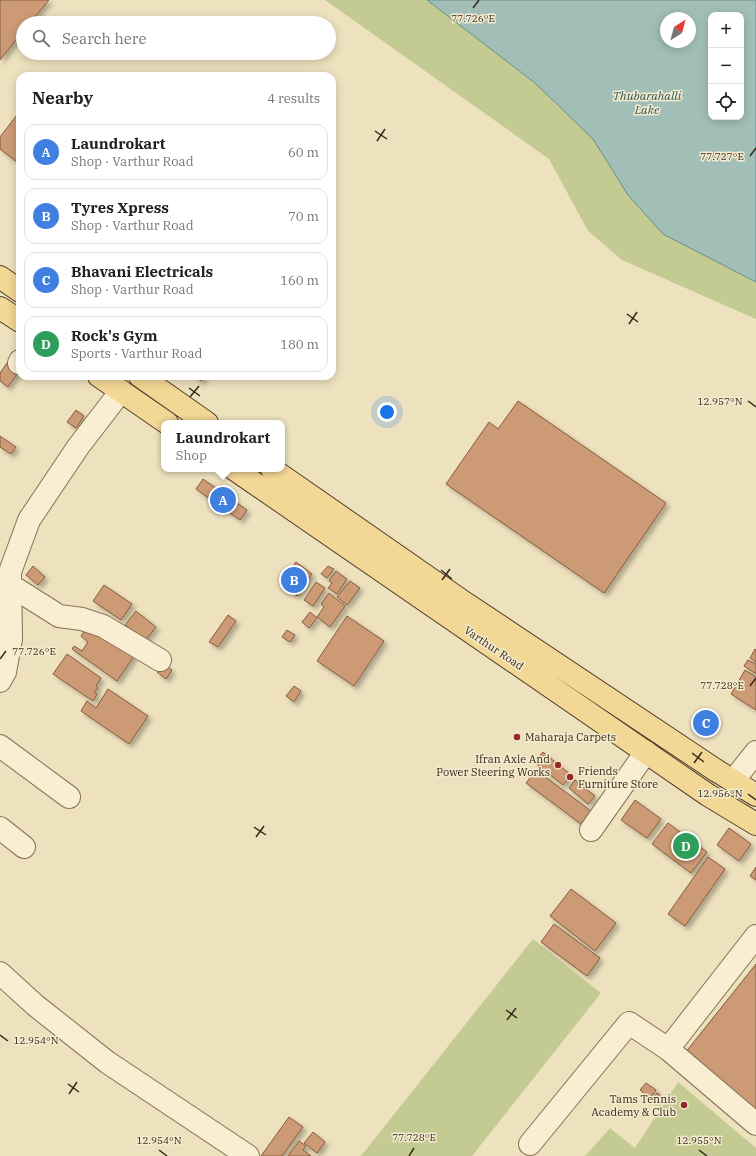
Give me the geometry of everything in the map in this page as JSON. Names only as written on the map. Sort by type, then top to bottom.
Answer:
[{"type":"main road","points":[[0,277],[16,288]]},
{"type":"main road","points":[[0,308],[16,318]]},
{"type":"main road","points":[[105,380],[163,420]]},
{"type":"main road","points":[[146,380],[203,420]]},
{"type":"main road","name":"Varthur Road","points":[[239,472],[456,610],[756,795]]},
{"type":"main road","name":"Varthur Road","points":[[276,472],[456,610],[646,752],[708,795],[756,824]]},
{"type":"street","points":[[0,681],[5,672],[5,637],[10,572],[29,520],[78,447],[121,391]]},
{"type":"street","points":[[10,585],[59,616],[103,626],[160,660]]},
{"type":"street","points":[[0,746],[69,797]]},
{"type":"street","points":[[590,830],[646,752]]},
{"type":"street","points":[[733,781],[756,752]]},
{"type":"street","points":[[0,828],[24,847]]},
{"type":"street","points":[[668,1049],[756,936]]},
{"type":"street","points":[[0,973],[35,1005],[107,1062],[248,1156]]},
{"type":"street","points":[[530,1144],[629,1023],[668,1049],[756,1124]]},
{"type":"green space","points":[[325,0],[427,0],[535,83],[593,139],[628,195],[663,234],[756,282],[756,319],[622,260],[588,231],[549,159]]},
{"type":"green space","points":[[533,939],[601,993],[472,1156],[361,1156]]},
{"type":"green space","name":"Tams Tennis Academy & Club","points":[[678,1082],[756,1148],[756,1156],[585,1156],[610,1128],[635,1148]]},
{"type":"water","name":"Thubarahalli Lake","points":[[427,0],[756,0],[756,282],[663,234],[628,195],[593,139],[535,83]]},
{"type":"building","points":[[0,0],[49,0],[36,16],[16,16],[16,40],[0,60]]},
{"type":"building","points":[[16,116],[16,161],[0,149],[0,137]]},
{"type":"building","points":[[7,363],[16,369],[16,375],[8,387],[0,381],[0,373]]},
{"type":"building","points":[[518,401],[666,503],[604,593],[446,484],[489,422],[498,429]]},
{"type":"building","points":[[76,410],[84,416],[76,428],[67,422]]},
{"type":"building","points":[[0,436],[16,447],[11,454],[0,447]]},
{"type":"building","points":[[203,479],[247,510],[240,520],[196,489]]},
{"type":"building","points":[[296,562],[312,574],[297,596],[280,584]]},
{"type":"building","points":[[33,566],[45,577],[38,585],[26,575]]},
{"type":"building","points":[[328,566],[334,569],[327,578],[321,574]]},
{"type":"building","points":[[336,571],[347,579],[337,594],[328,588],[332,583],[329,581]]},
{"type":"building","points":[[350,581],[360,588],[347,605],[337,597]]},
{"type":"building","points":[[316,582],[325,588],[313,606],[304,600]]},
{"type":"building","points":[[104,585],[132,604],[121,620],[93,601]]},
{"type":"building","points":[[329,593],[345,606],[330,627],[317,617],[324,607],[321,604]]},
{"type":"building","points":[[136,611],[156,627],[145,641],[125,625]]},
{"type":"building","points":[[310,612],[317,618],[309,628],[302,622]]},
{"type":"building","points":[[228,615],[236,621],[218,647],[209,642]]},
{"type":"building","points":[[347,616],[384,641],[354,686],[317,661]]},
{"type":"building","points":[[89,624],[134,656],[117,681],[72,649],[74,646],[82,651],[88,642],[81,636]]},
{"type":"building","points":[[287,630],[295,635],[290,642],[282,637]]},
{"type":"building","points":[[755,649],[756,650],[756,662],[750,658]]},
{"type":"building","points":[[67,654],[101,678],[96,686],[98,688],[94,692],[97,694],[93,701],[53,674]]},
{"type":"building","points":[[748,660],[756,664],[756,674],[744,666]]},
{"type":"building","points":[[163,664],[172,670],[166,679],[157,672]]},
{"type":"building","points":[[745,670],[756,677],[756,710],[731,694]]},
{"type":"building","points":[[294,686],[301,691],[294,702],[286,696]]},
{"type":"building","points":[[108,689],[148,716],[129,744],[81,711],[87,701],[96,708]]},
{"type":"building","points":[[543,752],[571,775],[563,785],[534,762]]},
{"type":"building","points":[[536,770],[591,811],[581,824],[526,783]]},
{"type":"building","points":[[575,780],[595,796],[588,804],[569,788]]},
{"type":"building","points":[[635,800],[661,819],[647,838],[621,820]]},
{"type":"building","points":[[668,823],[707,852],[691,873],[652,844]]},
{"type":"building","points":[[729,828],[751,844],[739,861],[717,845]]},
{"type":"building","points":[[708,857],[725,869],[685,926],[668,914]]},
{"type":"building","points":[[756,867],[756,880],[750,876]]},
{"type":"building","points":[[571,889],[616,923],[595,951],[550,916]]},
{"type":"building","points":[[554,924],[600,958],[587,976],[541,942]]},
{"type":"building","points":[[756,964],[756,1118],[681,1058]]},
{"type":"building","points":[[646,1083],[656,1090],[650,1098],[640,1090]]},
{"type":"building","points":[[657,1093],[660,1095],[656,1102],[652,1100]]},
{"type":"building","points":[[289,1117],[303,1127],[282,1156],[261,1156]]},
{"type":"building","points":[[313,1132],[325,1142],[317,1153],[304,1143]]},
{"type":"building","points":[[299,1141],[306,1146],[303,1150],[311,1156],[288,1156]]},
{"type":"place","name":"Laundrokart","points":[[223,500]]},
{"type":"place","name":"Tyres Xpress","points":[[294,580]]},
{"type":"place","name":"Bhavani Electricals","points":[[706,723]]},
{"type":"place","name":"Maharaja Carpets","points":[[517,737]]},
{"type":"place","name":"Ifran Axle And Power Steering Works","points":[[558,765]]},
{"type":"place","name":"Friends Furniture Store","points":[[570,777]]},
{"type":"place","name":"Rock's Gym","points":[[686,846]]},
{"type":"place","name":"Tams Tennis Academy & Club","points":[[684,1105]]}]
